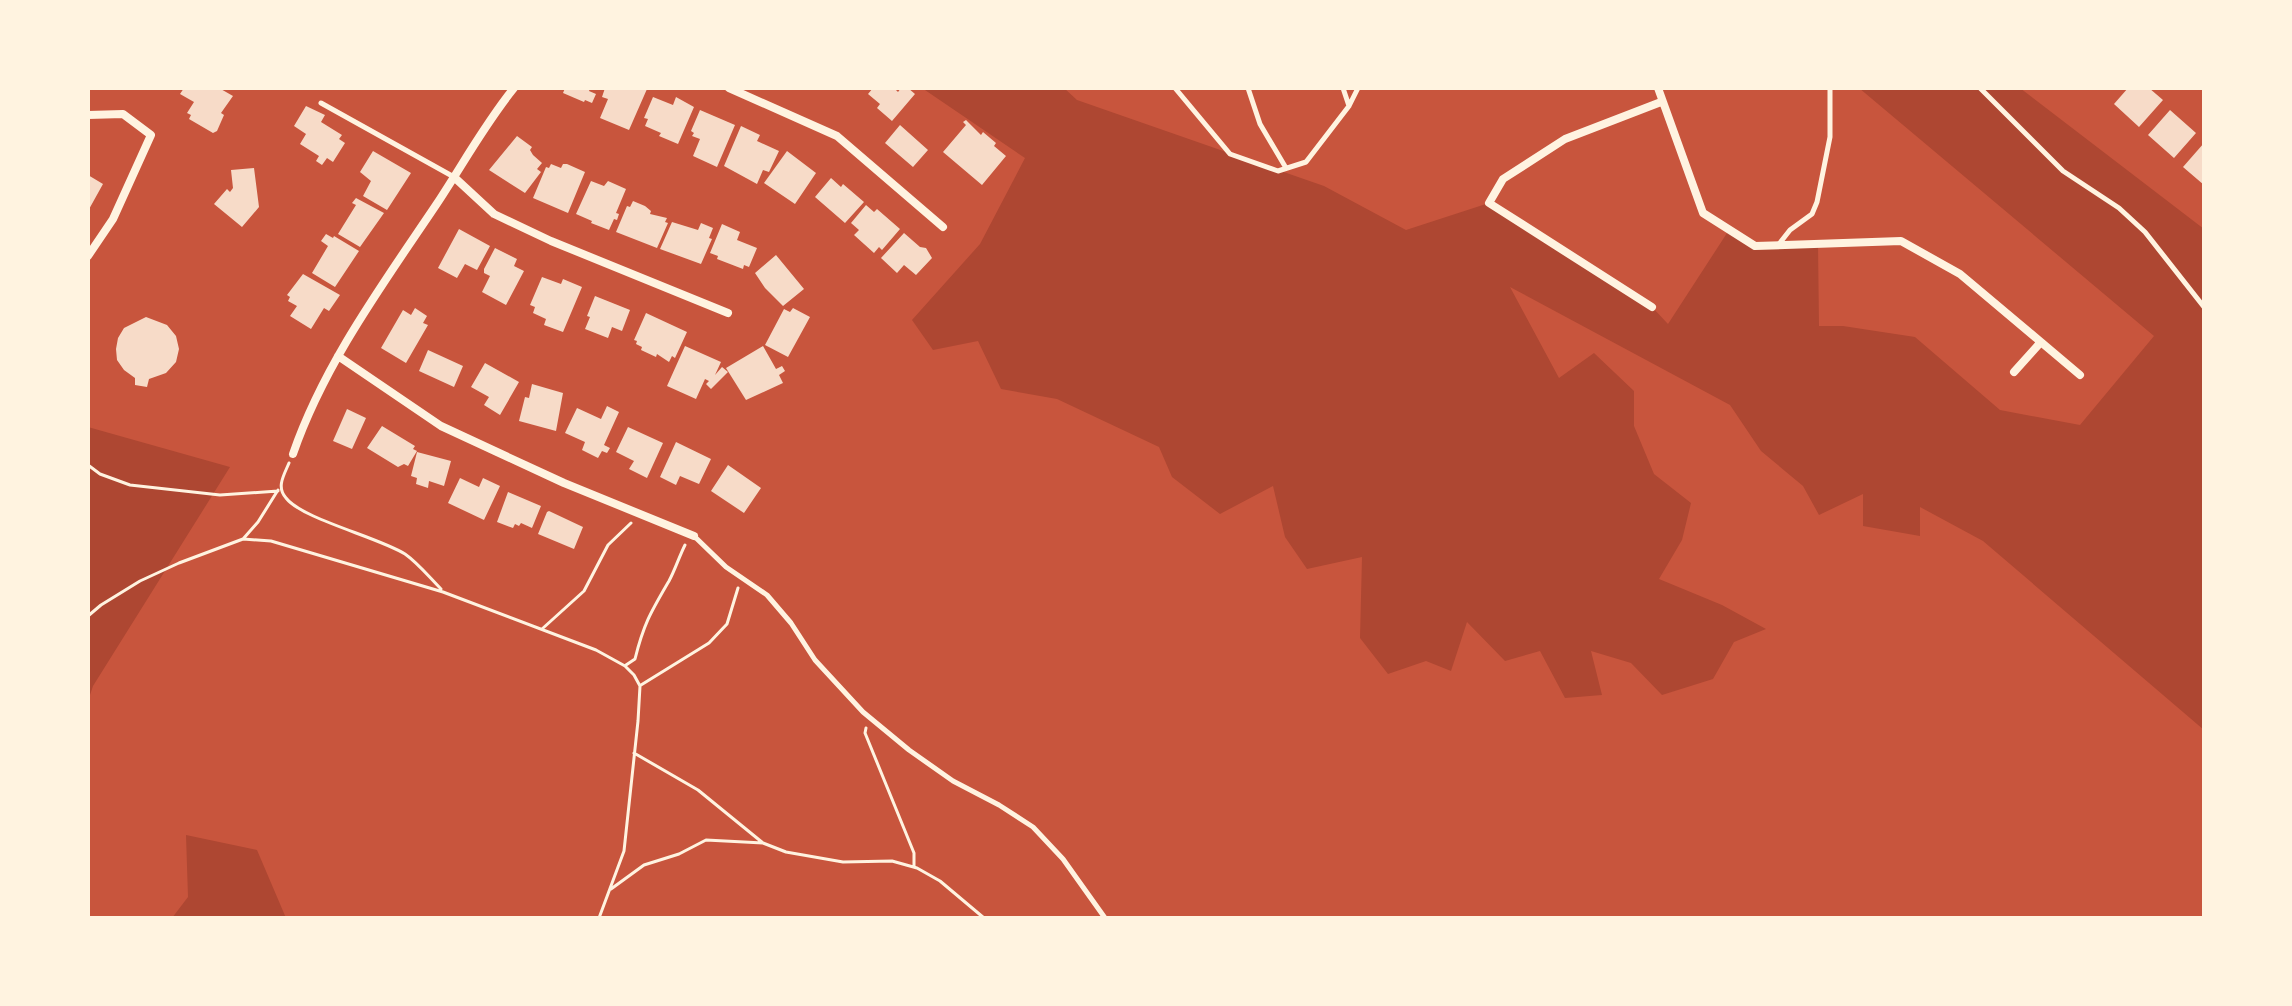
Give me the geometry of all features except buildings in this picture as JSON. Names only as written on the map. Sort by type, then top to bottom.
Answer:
[{"type":"street","points":[[293,454],[307,414],[338,356],[489,119],[514,88]]},
{"type":"street","points":[[729,88],[837,136],[943,227]]},
{"type":"street","points":[[1658,88],[1703,213],[1755,246],[1901,241],[1960,274],[2080,375]]},
{"type":"street","points":[[1652,307],[1489,203],[1503,179],[1565,139],[1661,102]]},
{"type":"street","points":[[88,115],[123,114],[151,135],[113,219],[88,256]]},
{"type":"street","points":[[454,177],[494,214],[551,241],[728,313]]},
{"type":"street","points":[[2014,372],[2040,343]]},
{"type":"street","points":[[338,356],[441,426],[639,515],[692,535]]},
{"type":"lane","points":[[1175,88],[1230,154],[1278,171],[1306,162],[1349,106],[1358,88]]},
{"type":"lane","points":[[1248,88],[1260,124],[1286,168]]},
{"type":"lane","points":[[1343,88],[1349,106]]},
{"type":"lane","points":[[1778,245],[1790,230],[1812,214],[1817,202],[1830,137],[1830,88]]},
{"type":"lane","points":[[1980,88],[2063,171],[2119,208],[2145,232],[2204,307]]},
{"type":"lane","points":[[321,103],[454,177]]},
{"type":"lane","points":[[692,535],[726,567],[767,595],[791,623],[815,660],[869,717],[953,781],[1033,827],[1063,859],[1105,918]]},
{"type":"path","points":[[243,539],[278,491],[293,454]]},
{"type":"path","points":[[88,465],[100,474],[130,485],[220,495],[278,491]]},
{"type":"path","points":[[281,483],[284,497],[292,504],[406,555],[443,592]]},
{"type":"path","points":[[541,630],[584,591],[608,545],[639,515]]},
{"type":"path","points":[[625,666],[635,659],[643,627],[692,535]]},
{"type":"path","points":[[88,616],[140,581],[243,539],[271,541],[443,592],[596,650],[625,666],[640,686],[624,851],[599,918]]},
{"type":"path","points":[[640,686],[709,643],[727,624],[741,576]]},
{"type":"path","points":[[869,717],[865,733],[914,853],[914,868]]},
{"type":"path","points":[[634,753],[698,790],[763,843],[786,852],[843,862],[892,861],[914,868],[940,881],[984,918]]},
{"type":"path","points":[[611,889],[644,865],[679,854],[706,840],[763,843]]},
{"type":"shaded area","points":[[922,88],[1064,88],[1077,100],[1324,186],[1406,230],[1489,203],[1652,307],[1668,324],[1729,230],[1755,246],[1818,244],[1819,326],[1843,326],[1915,337],[2000,410],[2080,425],[2154,336],[1859,88],[2020,88],[2204,229],[2204,730],[1983,541],[1920,507],[1920,536],[1863,526],[1863,494],[1819,515],[1803,486],[1761,451],[1730,405],[1510,287],[1559,378],[1594,353],[1634,391],[1634,426],[1654,474],[1691,503],[1682,540],[1659,579],[1722,605],[1766,629],[1734,642],[1713,679],[1662,695],[1631,663],[1591,651],[1602,695],[1565,698],[1540,651],[1505,661],[1467,622],[1451,671],[1426,661],[1388,674],[1360,638],[1362,557],[1307,569],[1285,537],[1273,486],[1220,514],[1172,477],[1159,447],[1057,399],[1001,389],[978,341],[933,350],[912,320],[980,244],[1025,158]]},
{"type":"shaded area","points":[[88,427],[230,467],[93,686],[88,701]]},
{"type":"shaded area","points":[[186,835],[257,850],[286,918],[172,918],[188,897]]}]
